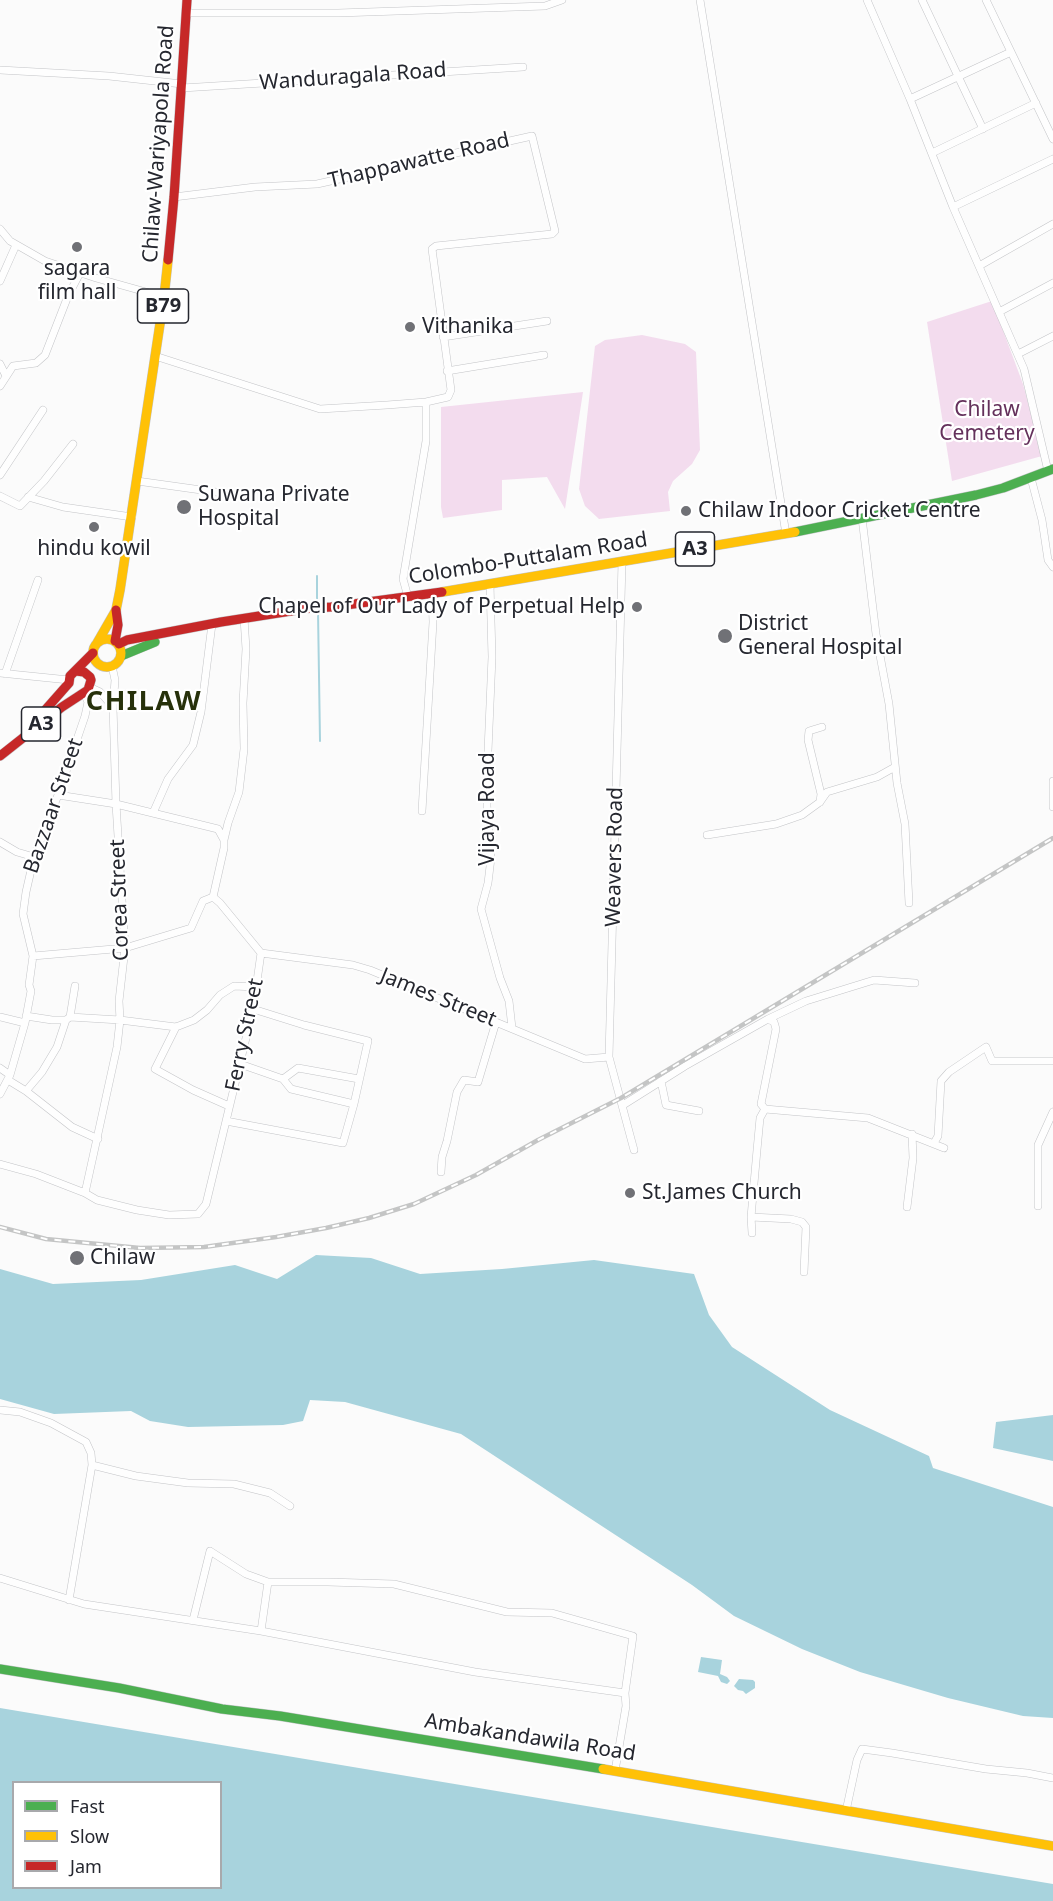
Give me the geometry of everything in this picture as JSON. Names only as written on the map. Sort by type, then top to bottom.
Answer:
[{"type":"main road","name":"Chilaw-Wariyapola Road","points":[[116,610],[164,297],[174,197],[187,0]]},
{"type":"main road","name":"Colombo-Puttalam Road","points":[[117,642],[244,618],[432,594],[786,534],[975,495],[1050,470]]},
{"type":"main road","name":"B79","points":[[116,610],[117,642]]},
{"type":"main road","name":"B79","points":[[97,643],[116,610]]},
{"type":"main road","name":"Colombo-Puttalam Road","points":[[121,656],[181,631]]},
{"type":"main road","points":[[76,671],[87,674],[91,680],[87,690],[73,691],[69,681],[73,673],[93,653],[97,643],[104,639],[117,642],[121,656],[118,662],[108,667],[99,665],[93,653]]},
{"type":"main road","name":"A3","points":[[0,747],[48,708],[69,681]]},
{"type":"main road","name":"A3","points":[[0,756],[87,690]]},
{"type":"main road","name":"Ambakandawila Road","points":[[0,1669],[119,1688],[222,1709],[280,1716],[615,1771],[1053,1846]]},
{"type":"street","points":[[186,13],[338,13],[545,6],[562,0]]},
{"type":"street","points":[[700,0],[786,534]]},
{"type":"street","points":[[867,0],[953,207],[1024,369],[1050,470]]},
{"type":"street","points":[[922,0],[983,129]]},
{"type":"street","points":[[986,0],[1053,139]]},
{"type":"street","points":[[910,99],[1011,52]]},
{"type":"street","name":"Wanduragala Road","points":[[0,70],[109,76],[182,86],[523,67]]},
{"type":"street","points":[[932,153],[1036,103]]},
{"type":"street","name":"Thappawatte Road","points":[[155,356],[320,409],[426,402],[448,397],[451,390],[432,249],[436,246],[552,234],[555,231],[532,136],[317,184],[255,187],[174,197]]},
{"type":"street","points":[[953,207],[1053,159]]},
{"type":"street","points":[[979,266],[1053,224]]},
{"type":"street","points":[[0,229],[10,241],[45,261],[164,297]]},
{"type":"street","points":[[0,281],[16,245]]},
{"type":"street","points":[[0,386],[13,366],[36,363],[45,355],[68,296],[80,273]]},
{"type":"street","points":[[999,312],[1053,283]]},
{"type":"street","points":[[443,337],[547,321]]},
{"type":"street","points":[[1018,354],[1053,336]]},
{"type":"street","points":[[447,371],[543,355]]},
{"type":"street","points":[[0,364],[6,376]]},
{"type":"street","points":[[408,597],[403,579],[426,441],[426,402]]},
{"type":"street","points":[[0,476],[43,410]]},
{"type":"street","points":[[0,495],[20,506],[44,481],[73,444]]},
{"type":"street","points":[[1031,478],[1042,520],[1048,560],[1053,567]]},
{"type":"street","points":[[137,481],[237,495]]},
{"type":"street","points":[[28,497],[63,507],[132,517]]},
{"type":"street","points":[[862,518],[876,634],[889,704],[905,824],[909,903]]},
{"type":"street","name":"Weavers Road","points":[[622,562],[613,938],[608,1026],[609,1057],[633,1150]]},
{"type":"street","points":[[38,580],[2,673],[69,681]]},
{"type":"street","name":"Vijaya Road","points":[[490,584],[492,657],[487,806],[491,858],[488,883],[481,909],[500,978],[509,1001],[512,1028]]},
{"type":"street","points":[[422,811],[433,622],[432,594]]},
{"type":"street","points":[[33,956],[125,948],[191,928],[203,901],[213,897],[228,823],[239,792],[244,749],[243,695],[246,649],[244,618]]},
{"type":"street","points":[[153,813],[168,779],[193,745],[207,675],[212,624]]},
{"type":"street","name":"Corea Street","points":[[85,1193],[117,1047],[125,948],[116,804],[113,707],[115,680],[112,666]]},
{"type":"street","points":[[87,690],[100,692],[113,707]]},
{"type":"street","name":"Bazzaar Street","points":[[0,1094],[9,1078],[26,1020],[31,991],[29,985],[33,956],[23,914],[26,892],[34,857],[87,709],[87,690]]},
{"type":"street","points":[[820,802],[821,794],[808,740],[809,731],[822,727]]},
{"type":"street","points":[[707,835],[776,824],[802,815],[820,802],[827,792],[878,777],[896,767]]},
{"type":"street","points":[[1053,781],[1053,807]]},
{"type":"street","points":[[58,795],[116,804],[211,826],[218,829],[225,840]]},
{"type":"street","points":[[0,842],[17,852],[34,857]]},
{"type":"street","name":"Ferry Street","points":[[0,1164],[36,1174],[97,1200],[157,1215],[198,1214],[206,1204],[253,1009],[261,953],[213,897]]},
{"type":"street","name":"James Street","points":[[261,953],[353,965],[370,970],[585,1059],[609,1057]]},
{"type":"street","points":[[623,1105],[768,1019],[807,1001],[874,980],[915,983]]},
{"type":"street","points":[[26,1091],[42,1072],[57,1047],[68,1019],[75,986]]},
{"type":"street","points":[[0,1017],[26,1020],[120,1020],[176,1027],[194,1020],[207,1010],[220,995],[234,986],[256,987]]},
{"type":"street","points":[[226,1122],[343,1143],[354,1104],[368,1041],[253,1009]]},
{"type":"street","points":[[768,1019],[774,1022],[776,1029],[761,1104],[765,1109],[868,1118],[945,1148]]},
{"type":"street","points":[[441,1172],[442,1157],[457,1092],[464,1080],[478,1082],[496,1022]]},
{"type":"street","points":[[176,1027],[155,1069],[229,1106]]},
{"type":"street","points":[[934,1143],[938,1136],[941,1081],[949,1072],[986,1047],[992,1061],[1053,1061]]},
{"type":"street","points":[[240,1064],[283,1078],[291,1089],[354,1104]]},
{"type":"street","points":[[0,1068],[9,1078],[72,1127],[98,1139]]},
{"type":"street","points":[[283,1078],[298,1068],[359,1079]]},
{"type":"street","points":[[661,1081],[666,1105],[699,1111]]},
{"type":"street","points":[[752,1233],[751,1217],[760,1118],[765,1109]]},
{"type":"street","points":[[1038,1206],[1038,1145],[1053,1112]]},
{"type":"street","points":[[907,1207],[913,1158],[912,1134]]},
{"type":"street","points":[[751,1217],[791,1219],[802,1222],[806,1227],[804,1272]]},
{"type":"street","points":[[0,1410],[20,1412],[51,1423],[86,1442],[92,1453],[92,1465],[69,1600]]},
{"type":"street","points":[[92,1465],[136,1476],[188,1483],[234,1484],[270,1493],[290,1506]]},
{"type":"street","points":[[193,1620],[210,1551],[246,1574],[268,1582],[394,1584],[507,1612],[552,1613],[633,1636],[625,1693],[626,1706],[615,1771]]},
{"type":"street","points":[[0,1578],[69,1600],[261,1631],[475,1672],[625,1693]]},
{"type":"street","points":[[261,1631],[268,1582]]},
{"type":"street","points":[[846,1810],[857,1760],[862,1749],[1053,1778]]},
{"type":"green space","name":"Chilaw Cemetery","points":[[992,301],[1023,384],[1042,456],[952,481],[927,322]]},
{"type":"green space","points":[[642,335],[685,344],[696,352],[700,450],[692,464],[673,481],[668,492],[670,511],[599,519],[585,506],[579,489],[595,346],[605,340]]},
{"type":"green space","points":[[583,392],[565,509],[547,477],[502,480],[502,510],[443,518],[441,507],[441,407]]},
{"type":"water","points":[[316,1255],[371,1258],[420,1274],[594,1260],[694,1274],[709,1315],[732,1347],[830,1410],[929,1456],[933,1468],[1053,1507],[1053,1718],[1023,1716],[948,1698],[860,1672],[802,1649],[734,1616],[692,1585],[461,1434],[345,1402],[310,1400],[303,1421],[283,1425],[188,1427],[150,1421],[131,1411],[54,1414],[0,1399],[0,1269],[53,1284],[141,1280],[235,1265],[277,1279]]},
{"type":"water","points":[[1053,1415],[1053,1461],[993,1448],[996,1422]]},
{"type":"water","points":[[701,1657],[722,1660],[720,1674],[730,1681],[727,1684],[721,1682],[718,1676],[698,1672]]},
{"type":"water","points":[[739,1679],[753,1680],[755,1688],[746,1694],[738,1690],[734,1686]]},
{"type":"water","points":[[0,1708],[1053,1884],[1053,1901],[0,1901]]},
{"type":"waterway","points":[[317,576],[317,603]]},
{"type":"waterway","points":[[318,611],[320,741]]},
{"type":"railway","points":[[0,1227],[46,1239],[140,1248],[204,1247],[326,1228],[414,1204],[476,1175],[538,1140],[621,1098],[1053,838]]},
{"type":"traffic: fast","points":[[795,532],[976,495],[1003,488],[1053,469]]},
{"type":"traffic: fast","points":[[121,656],[155,642]]},
{"type":"traffic: fast","points":[[0,1669],[119,1688],[222,1709],[280,1716],[603,1769]]},
{"type":"traffic: slow","points":[[97,643],[116,610],[120,590],[168,260]]},
{"type":"traffic: slow","points":[[442,592],[795,532]]},
{"type":"traffic: slow","points":[[107,639],[117,643],[121,653],[117,663],[107,667],[97,663],[93,653],[97,643],[107,639]]},
{"type":"traffic: slow","points":[[603,1769],[1053,1846]]},
{"type":"traffic: jam","points":[[168,260],[187,0]]},
{"type":"traffic: jam","points":[[119,644],[127,640],[221,622],[310,608],[442,592]]},
{"type":"traffic: jam","points":[[115,641],[118,625],[116,610]]},
{"type":"traffic: jam","points":[[39,717],[69,683],[70,676],[93,653]]},
{"type":"traffic: jam","points":[[0,756],[62,707],[88,690],[90,677],[84,672],[76,671]]},
{"type":"place","name":"sagara film hall","points":[[77,247]]},
{"type":"place","name":"Vithanika","points":[[410,327]]},
{"type":"place","name":"Suwana Private Hospital","points":[[184,507]]},
{"type":"place","name":"Chilaw Indoor Cricket Centre","points":[[686,511]]},
{"type":"place","name":"hindu kowil","points":[[94,527]]},
{"type":"place","name":"Chapel of Our Lady of Perpetual Help","points":[[637,607]]},
{"type":"place","name":"District General Hospital","points":[[725,636]]},
{"type":"place","name":"St.James Church","points":[[630,1193]]},
{"type":"place","name":"Chilaw","points":[[77,1258]]},
{"type":"district","name":"CHILAW","points":[[144,702]]}]
